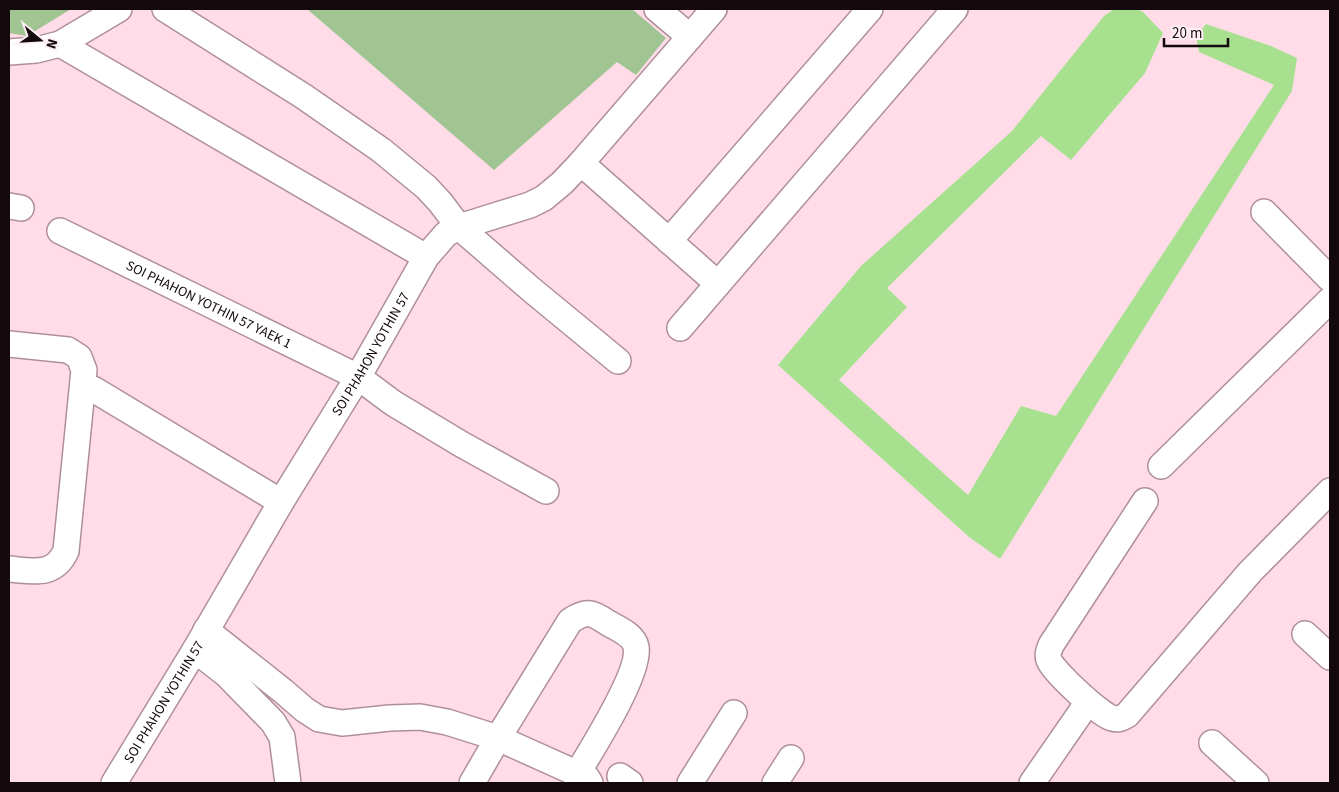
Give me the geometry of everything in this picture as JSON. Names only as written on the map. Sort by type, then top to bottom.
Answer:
[{"type":"street","points":[[9,52],[36,50],[60,44],[119,9]]},
{"type":"street","points":[[165,9],[303,96],[382,150],[426,187],[440,202],[459,228],[618,361]]},
{"type":"street","points":[[657,9],[690,36]]},
{"type":"street","name":"SOI PHAHON YOTHIN 57","points":[[114,783],[281,502],[358,377],[426,257],[446,234],[530,205],[544,198],[562,183],[714,9]]},
{"type":"street","points":[[669,241],[870,9]]},
{"type":"street","points":[[680,328],[955,9]]},
{"type":"street","points":[[60,44],[426,257]]},
{"type":"street","points":[[581,163],[718,284]]},
{"type":"street","points":[[1264,212],[1330,279]]},
{"type":"street","name":"SOI PHAHON YOTHIN 57 YAEK 1","points":[[60,231],[358,377],[393,403],[461,444],[546,491]]},
{"type":"street","points":[[1161,466],[1330,300]]},
{"type":"street","points":[[9,344],[68,350],[79,357],[84,370],[66,551],[58,564],[43,571],[9,569]]},
{"type":"street","points":[[93,390],[281,502]]},
{"type":"street","points":[[1145,501],[1050,645],[1048,652],[1048,658],[1052,666],[1088,702],[1110,718],[1120,718],[1127,715],[1250,572],[1330,491]]},
{"type":"street","points":[[200,640],[283,691],[319,719],[342,723],[420,717],[447,722],[498,738],[584,778],[631,675],[636,656],[636,645],[632,639],[595,614],[586,613],[570,621],[498,738],[472,783]]},
{"type":"street","points":[[1305,634],[1330,657]]},
{"type":"street","points":[[200,640],[226,674],[273,722],[282,737],[288,783]]},
{"type":"street","points":[[1032,783],[1088,702]]},
{"type":"street","points":[[690,783],[734,713]]},
{"type":"street","points":[[1212,743],[1256,783]]},
{"type":"street","points":[[775,783],[791,758]]},
{"type":"shaded area","points":[[9,9],[71,9],[27,36],[9,33]]},
{"type":"shaded area","points":[[307,9],[632,9],[666,38],[636,75],[617,62],[494,170]]},
{"type":"shaded area","points":[[1114,9],[1137,9],[1143,12],[1163,33],[1145,73],[1071,160],[1041,136],[887,288],[907,307],[839,380],[968,495],[1021,406],[1056,416],[1274,85],[1199,52],[1196,37],[1206,24],[1271,46],[1297,58],[1292,91],[1000,559],[969,537],[778,365],[861,266],[1012,131],[1104,16]]}]
